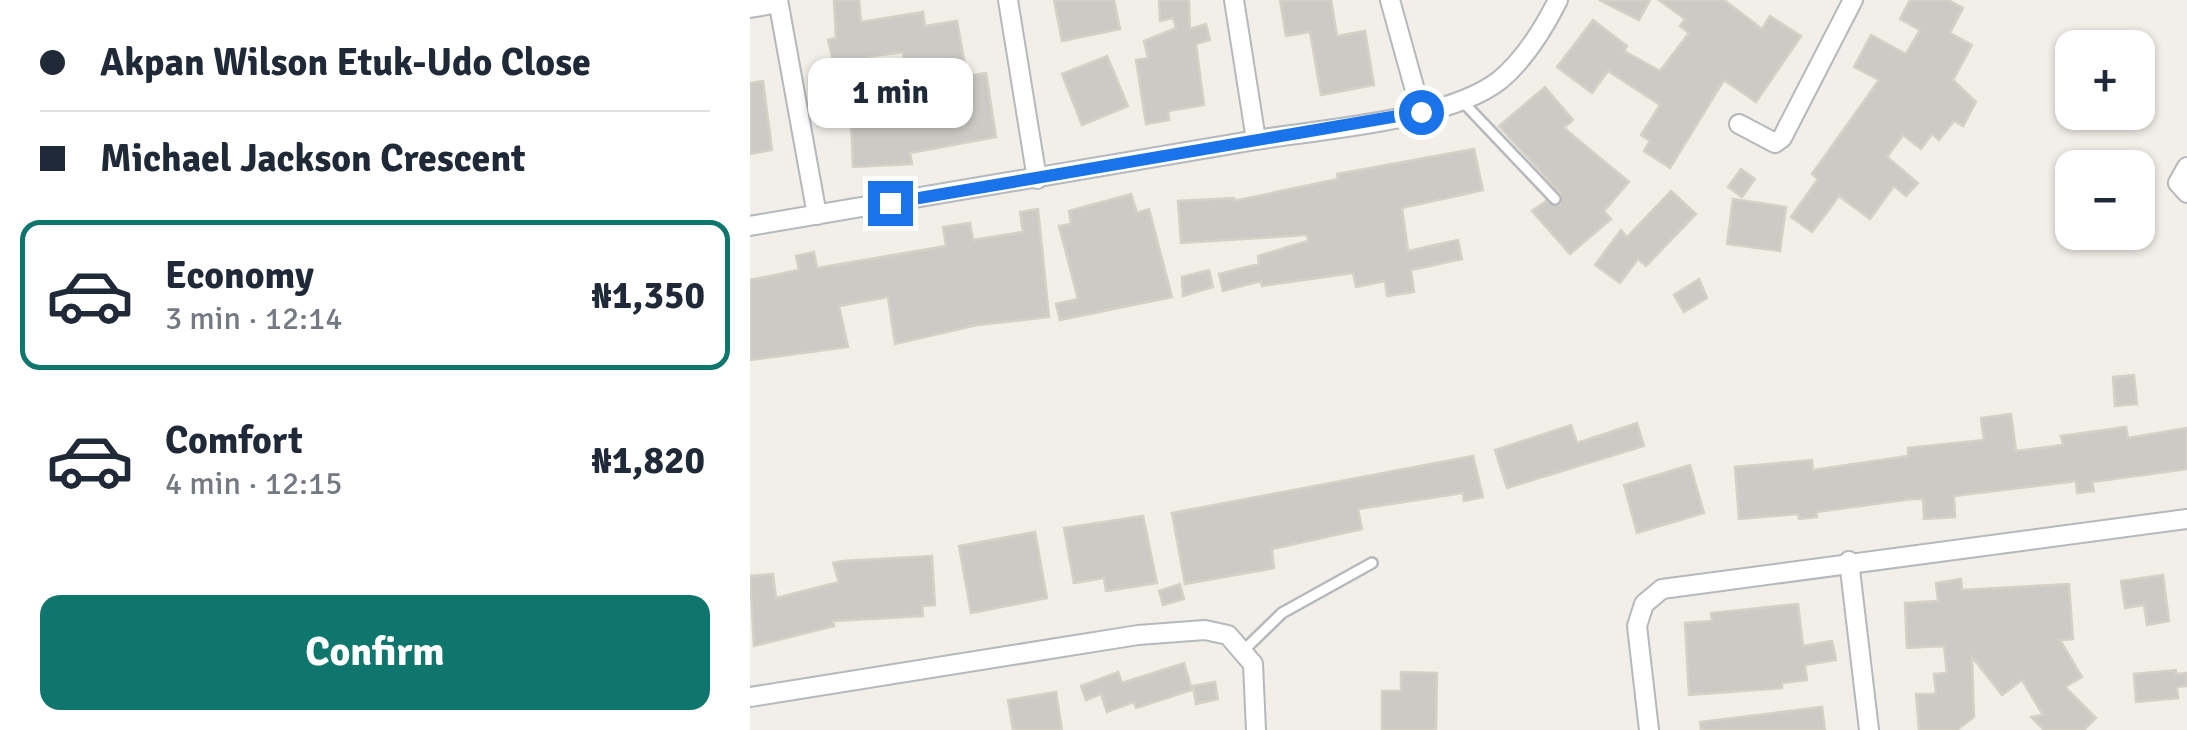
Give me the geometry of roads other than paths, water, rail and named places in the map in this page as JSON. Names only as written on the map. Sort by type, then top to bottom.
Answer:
[{"type":"street","points":[[1008,0],[1037,179]]},
{"type":"street","points":[[1234,0],[1256,140]]},
{"type":"street","points":[[1390,0],[1421,112]]},
{"type":"street","points":[[750,226],[1421,112],[1462,101],[1500,80],[1541,32],[1558,0]]},
{"type":"street","points":[[1740,124],[1775,143],[1782,138],[1852,0]]},
{"type":"street","points":[[750,8],[778,2],[817,215]]},
{"type":"street","points":[[2187,166],[2178,183],[2187,193]]},
{"type":"street","points":[[1649,730],[1637,626],[1644,604],[1662,589],[1849,561],[2187,519]]},
{"type":"street","points":[[1849,561],[1869,730]]},
{"type":"street","points":[[750,696],[1175,630],[1228,635],[1245,649],[1254,664],[1256,730]]},
{"type":"lane","points":[[1462,101],[1555,199]]},
{"type":"lane","points":[[1245,649],[1282,613],[1372,563]]}]
